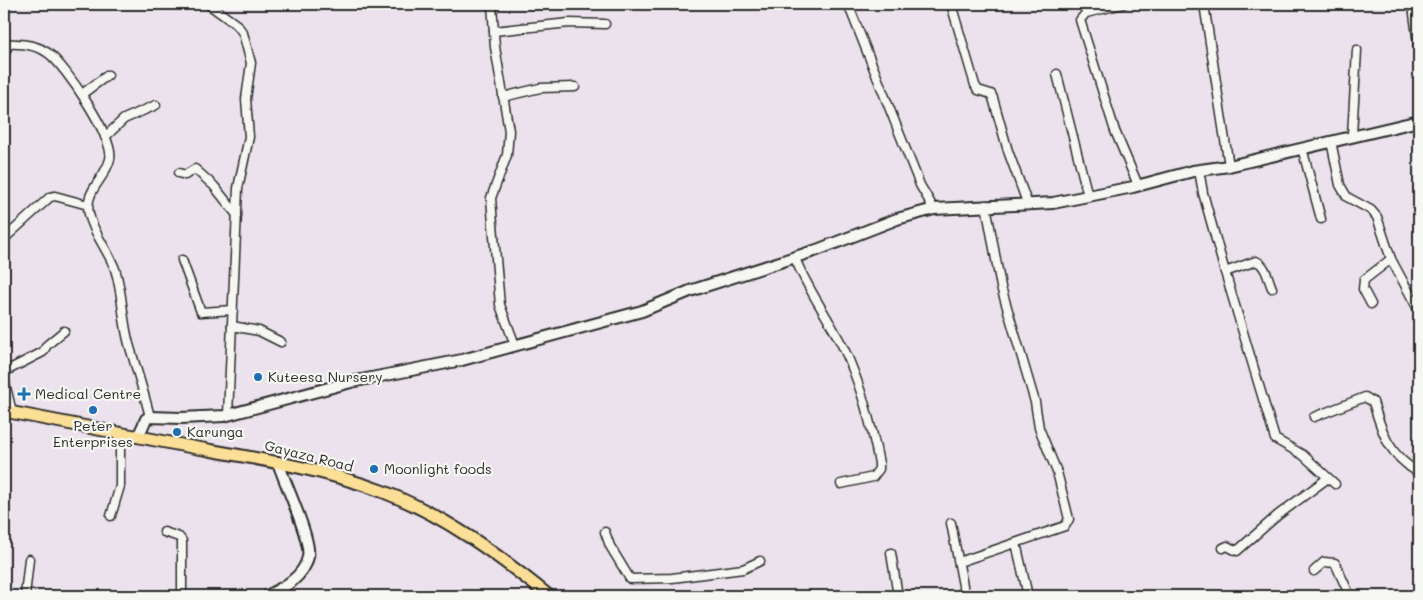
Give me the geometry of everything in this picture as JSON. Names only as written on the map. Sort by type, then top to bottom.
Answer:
[{"type":"main road","name":"Gayaza Road","points":[[8,412],[278,462],[335,475],[386,492],[442,520],[495,552],[550,596]]},
{"type":"street","points":[[208,4],[237,24],[243,33],[251,63],[246,99],[248,137],[239,175],[228,415]]},
{"type":"street","points":[[492,4],[494,31],[509,131],[507,155],[491,198],[492,224],[500,304],[515,345]]},
{"type":"street","points":[[848,4],[920,185],[934,209]]},
{"type":"street","points":[[951,4],[975,85],[978,90],[990,94],[993,98],[1008,151],[1028,205]]},
{"type":"street","points":[[1124,4],[1086,13],[1082,15],[1080,20],[1115,131],[1138,186]]},
{"type":"street","points":[[1204,4],[1229,166]]},
{"type":"street","points":[[1413,6],[1419,52]]},
{"type":"street","points":[[494,31],[569,23],[605,24]]},
{"type":"street","points":[[4,54],[7,44],[33,46],[49,54],[82,94],[110,148],[110,159],[90,195],[88,205],[95,232],[110,258],[120,286],[129,342],[143,384],[150,417]]},
{"type":"street","points":[[1352,135],[1357,50]]},
{"type":"street","points":[[1057,74],[1088,196]]},
{"type":"street","points":[[82,94],[108,75]]},
{"type":"street","points":[[503,97],[540,88],[575,87]]},
{"type":"street","points":[[105,137],[124,119],[156,105]]},
{"type":"street","points":[[138,437],[146,419],[150,417],[201,418],[228,415],[343,384],[462,360],[642,311],[690,292],[796,258],[897,219],[934,209],[1028,205],[1088,196],[1138,186],[1199,170],[1229,166],[1352,135],[1419,121]]},
{"type":"street","points":[[1331,141],[1340,186],[1347,197],[1375,214],[1391,259],[1419,311]]},
{"type":"street","points":[[1302,148],[1321,219]]},
{"type":"street","points":[[179,173],[185,175],[195,169],[214,186],[237,214]]},
{"type":"street","points":[[1199,170],[1203,193],[1225,272],[1275,439],[1303,455],[1335,484]]},
{"type":"street","points":[[5,238],[50,197],[55,196],[88,205]]},
{"type":"street","points":[[959,562],[1065,526],[1069,519],[1057,472],[1039,428],[1035,402],[1000,286],[986,206]]},
{"type":"street","points":[[796,258],[804,281],[848,359],[870,419],[879,463],[879,469],[874,477],[841,484]]},
{"type":"street","points":[[1371,304],[1363,289],[1364,280],[1391,259]]},
{"type":"street","points":[[182,260],[201,312],[233,310]]},
{"type":"street","points":[[1225,272],[1256,261],[1260,263],[1265,271],[1272,288]]},
{"type":"street","points":[[232,326],[259,331],[281,342]]},
{"type":"street","points":[[4,372],[43,352],[47,345],[64,331]]},
{"type":"street","points":[[4,379],[8,412]]},
{"type":"street","points":[[1314,417],[1365,397],[1373,402],[1383,435],[1391,450],[1405,464],[1419,472]]},
{"type":"street","points":[[111,516],[120,486],[120,433]]},
{"type":"street","points":[[267,596],[296,578],[308,557],[307,540],[278,462]]},
{"type":"street","points":[[1223,548],[1228,546],[1237,551],[1278,515],[1328,478]]},
{"type":"street","points":[[951,523],[965,596]]},
{"type":"street","points":[[164,532],[180,537],[182,541],[182,596]]},
{"type":"street","points":[[605,532],[610,546],[630,580],[672,578],[743,569],[760,561]]},
{"type":"street","points":[[1016,543],[1028,596]]},
{"type":"street","points":[[891,554],[898,596]]},
{"type":"street","points":[[25,596],[29,559]]},
{"type":"street","points":[[1314,571],[1324,562],[1335,563],[1350,596]]},
{"type":"place","name":"Kuteesa Nursery","points":[[258,377]]},
{"type":"place","name":"Medical Centre","points":[[24,394]]},
{"type":"place","name":"Peter Enterprises","points":[[93,410]]},
{"type":"place","name":"Karunga","points":[[177,432]]},
{"type":"place","name":"Moonlight foods","points":[[374,469]]}]
